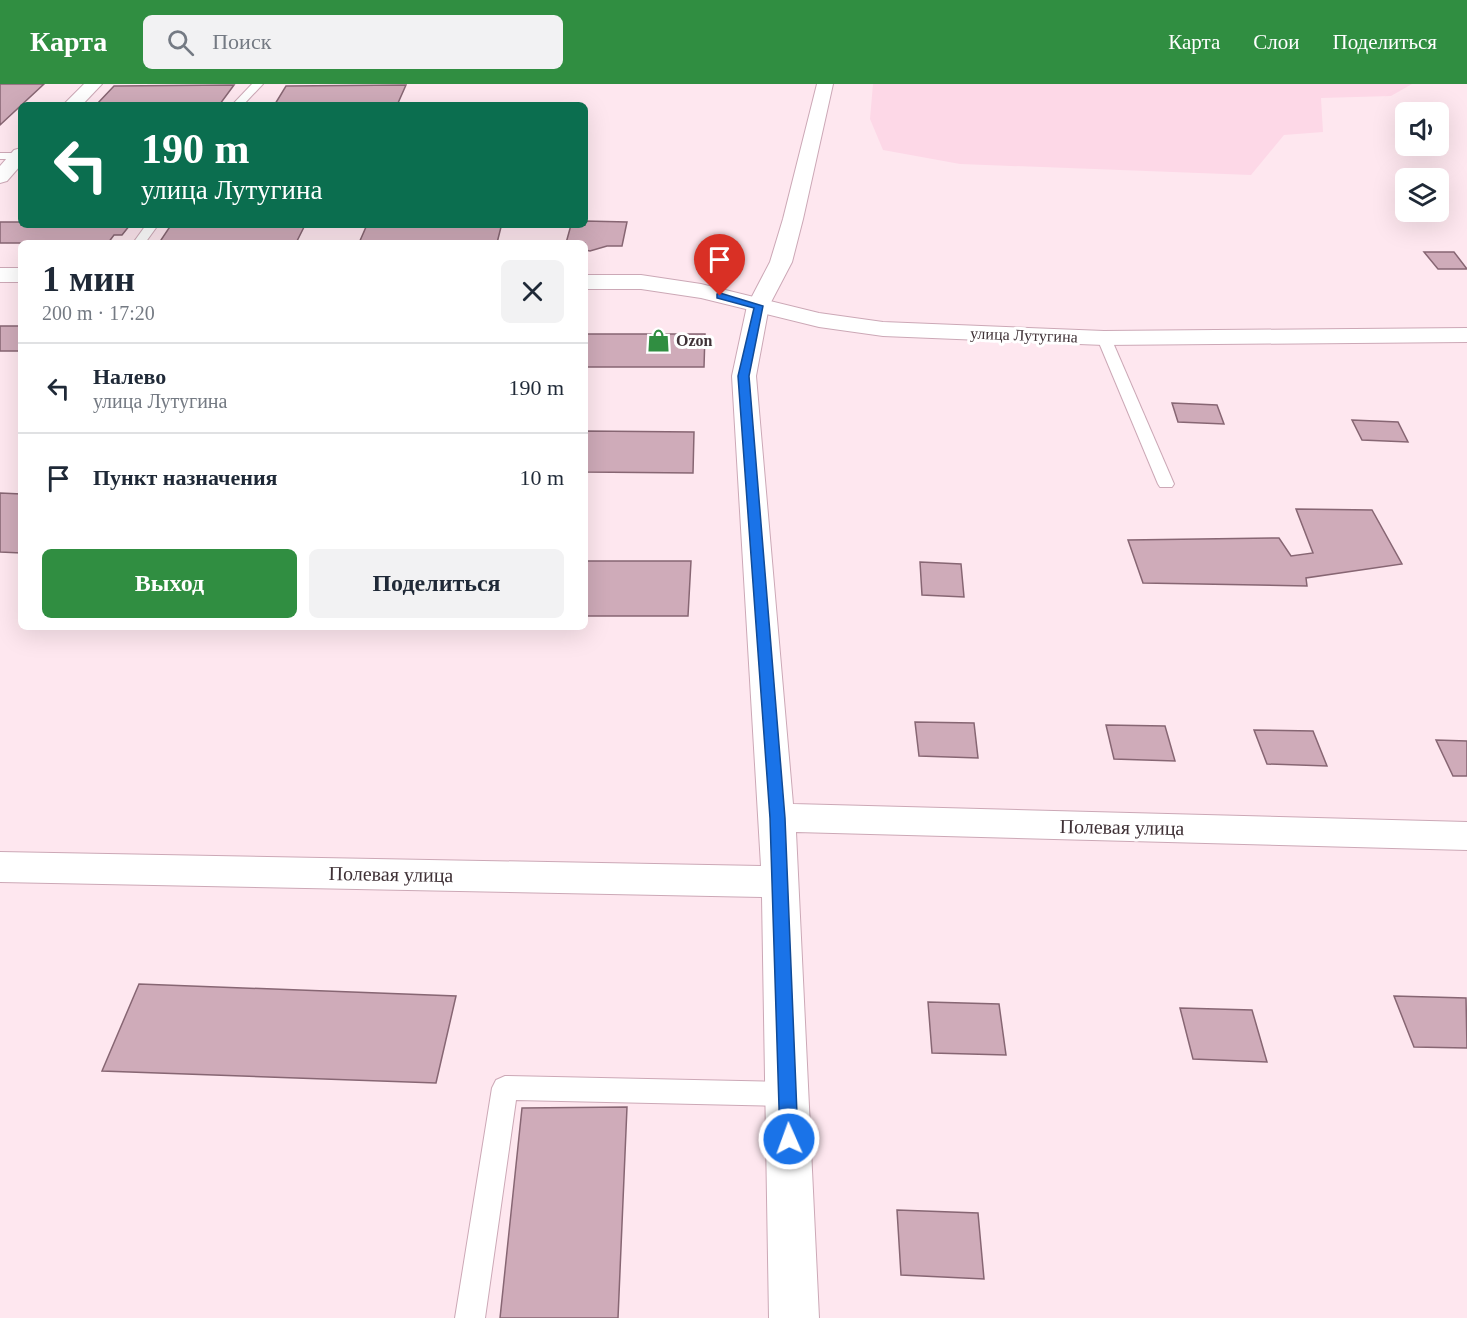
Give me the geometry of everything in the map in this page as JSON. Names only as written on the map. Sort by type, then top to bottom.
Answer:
[{"type":"street","points":[[75,102],[94,84]]},
{"type":"street","points":[[794,1318],[778,818],[744,376],[759,306],[780,262],[790,230],[825,84]]},
{"type":"street","points":[[0,177],[13,155]]},
{"type":"street","points":[[0,275],[18,275]]},
{"type":"street","name":"улица Лутугина","points":[[588,282],[651,284],[701,291],[819,320],[883,329],[1104,338],[1467,334]]},
{"type":"street","name":"Полевая улица","points":[[778,818],[1467,836]]},
{"type":"street","name":"Полевая улица","points":[[0,867],[781,882]]},
{"type":"lane","points":[[240,102],[258,84]]},
{"type":"lane","points":[[1104,338],[1166,484]]},
{"type":"lane","points":[[470,1318],[505,1088],[788,1094]]},
{"type":"shaded area","points":[[873,84],[1412,84],[1391,96],[1321,98],[1323,132],[1284,135],[1251,175],[960,164],[883,150],[870,119]]},
{"type":"building","points":[[0,84],[44,84],[25,102],[18,102],[18,108],[0,125]]},
{"type":"building","points":[[234,85],[221,102],[99,102],[114,86]]},
{"type":"building","points":[[406,85],[398,102],[276,102],[286,86]]},
{"type":"building","points":[[588,221],[627,222],[622,246],[607,246],[590,251],[588,251],[588,240],[567,240],[570,228],[588,228]]},
{"type":"building","points":[[0,222],[18,222],[18,228],[128,228],[122,235],[114,235],[110,240],[18,240],[18,243],[0,243]]},
{"type":"building","points":[[169,228],[304,228],[298,240],[161,240]]},
{"type":"building","points":[[366,228],[501,228],[498,240],[360,240]]},
{"type":"building","points":[[1424,252],[1454,252],[1467,269],[1438,269]]},
{"type":"building","points":[[0,326],[18,326],[18,351],[0,351]]},
{"type":"building","points":[[588,334],[705,334],[704,367],[588,367]]},
{"type":"building","points":[[1172,403],[1217,405],[1224,424],[1178,422]]},
{"type":"building","points":[[1352,420],[1398,422],[1408,442],[1362,440]]},
{"type":"building","points":[[588,431],[694,432],[693,473],[588,472]]},
{"type":"building","points":[[0,493],[18,494],[18,553],[0,552]]},
{"type":"building","points":[[1296,509],[1372,510],[1402,564],[1306,578],[1307,586],[1143,583],[1128,540],[1279,538],[1291,556],[1313,553]]},
{"type":"building","points":[[588,561],[691,561],[688,616],[588,616]]},
{"type":"building","points":[[920,562],[961,564],[964,597],[922,595]]},
{"type":"building","points":[[915,722],[974,723],[978,758],[919,756]]},
{"type":"building","points":[[1106,725],[1165,726],[1175,761],[1114,759]]},
{"type":"building","points":[[1254,730],[1313,731],[1327,766],[1267,764]]},
{"type":"building","points":[[1436,740],[1467,741],[1467,776],[1453,776]]},
{"type":"building","points":[[139,984],[456,996],[436,1083],[102,1071]]},
{"type":"building","points":[[1394,996],[1466,998],[1467,1048],[1414,1047]]},
{"type":"building","points":[[928,1002],[999,1004],[1006,1055],[932,1053]]},
{"type":"building","points":[[1180,1008],[1252,1010],[1267,1062],[1193,1059]]},
{"type":"building","points":[[627,1107],[618,1318],[500,1318],[522,1108]]},
{"type":"building","points":[[897,1210],[978,1213],[984,1279],[901,1275]]},
{"type":"place","name":"Ozon","points":[[658,340]]},
{"type":"route","points":[[720,296],[759,306],[744,376],[778,818],[789,1139]]}]
